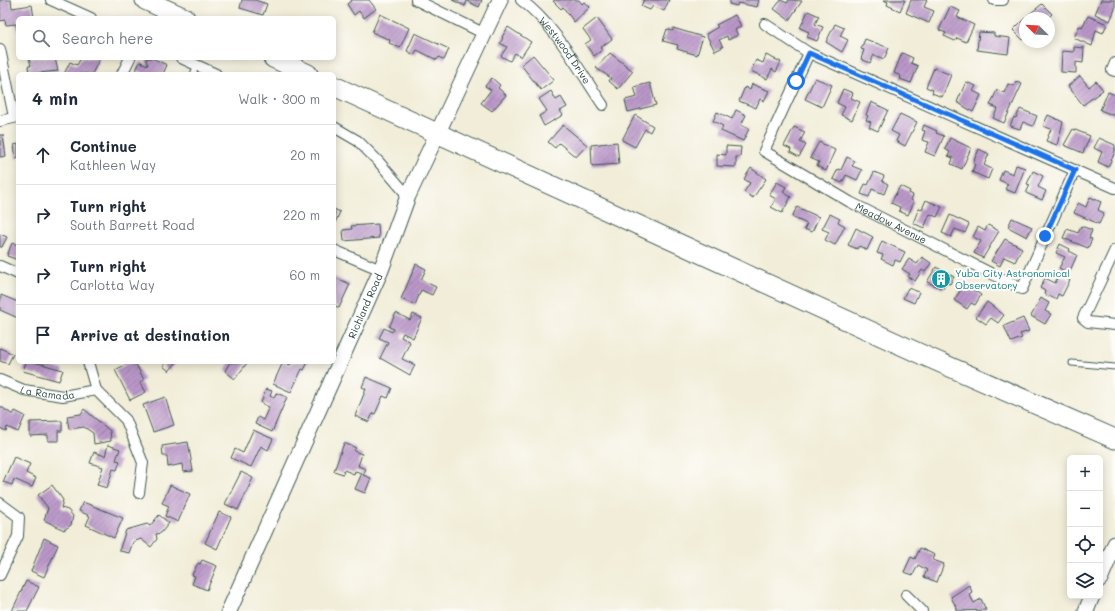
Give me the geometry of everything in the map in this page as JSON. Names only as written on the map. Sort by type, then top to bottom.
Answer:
[{"type":"highway","points":[[145,0],[181,16]]},
{"type":"highway","points":[[278,60],[304,72]]},
{"type":"highway","points":[[336,87],[925,356],[1115,439]]},
{"type":"street","points":[[51,0],[87,16]]},
{"type":"street","points":[[416,0],[485,34]]},
{"type":"street","name":"Richland Road","points":[[229,611],[381,270],[408,196],[500,0]]},
{"type":"street","name":"Westwood Drive","points":[[521,0],[528,5],[556,36],[603,105]]},
{"type":"street","points":[[994,0],[1002,0]]},
{"type":"street","points":[[765,24],[809,53],[1115,188]]},
{"type":"street","points":[[0,49],[16,117],[0,120]]},
{"type":"street","name":"Meadow Avenue","points":[[809,53],[764,152],[850,202],[1022,289],[1075,170]]},
{"type":"street","points":[[123,72],[129,60]]},
{"type":"street","points":[[183,60],[195,70],[206,72]]},
{"type":"street","points":[[1115,63],[1112,70],[1115,71]]},
{"type":"street","points":[[336,128],[358,141],[378,161],[408,196]]},
{"type":"street","points":[[1115,250],[1083,318],[1088,322],[1115,324]]},
{"type":"street","points":[[336,251],[381,270]]},
{"type":"street","points":[[0,266],[16,273]]},
{"type":"street","points":[[89,364],[96,390],[126,420],[144,463],[139,492]]},
{"type":"street","name":"La Ramada","points":[[0,380],[24,390],[63,396],[96,390]]},
{"type":"street","points":[[0,503],[19,517],[18,536],[0,575]]},
{"type":"street","points":[[1103,571],[1115,544]]},
{"type":"street","points":[[906,595],[922,611]]},
{"type":"street","points":[[1086,611],[1091,599]]},
{"type":"lane","points":[[1072,363],[1115,367]]},
{"type":"building","points":[[0,0],[11,0],[12,8],[32,5],[34,16],[16,16],[16,24],[6,25],[5,20],[0,21]]},
{"type":"building","points":[[242,0],[255,0],[267,4],[263,15],[240,8]]},
{"type":"building","points":[[352,0],[369,0],[376,9],[364,18],[359,11],[354,15],[347,4]]},
{"type":"building","points":[[452,0],[482,0],[479,7],[467,1],[465,6]]},
{"type":"building","points":[[579,0],[582,4],[584,2],[590,7],[574,22],[563,7],[561,9],[553,1]]},
{"type":"building","points":[[644,0],[669,0],[664,11],[653,6],[650,10],[641,6]]},
{"type":"building","points":[[730,0],[759,0],[757,7],[738,3],[737,6],[729,4]]},
{"type":"building","points":[[781,0],[787,3],[789,0],[802,1],[789,20],[774,9]]},
{"type":"building","points":[[883,0],[905,0],[900,11],[887,5],[888,2]]},
{"type":"building","points":[[911,0],[927,0],[924,7],[934,11],[929,23],[906,13]]},
{"type":"building","points":[[1101,0],[1115,0],[1115,9],[1110,21],[1095,14]]},
{"type":"building","points":[[1042,4],[1050,12],[1032,12]]},
{"type":"building","points":[[950,7],[960,11],[957,17],[974,25],[966,42],[957,38],[955,41],[944,36],[946,33],[939,30]]},
{"type":"building","points":[[808,11],[819,16],[815,24],[823,27],[817,41],[807,37],[809,32],[800,28]]},
{"type":"building","points":[[380,14],[409,28],[400,48],[389,43],[390,40],[372,32]]},
{"type":"building","points":[[735,15],[741,26],[735,30],[738,35],[728,40],[727,36],[719,40],[723,47],[715,51],[706,34],[718,27],[716,25]]},
{"type":"building","points":[[1088,16],[1107,24],[1103,33],[1096,30],[1092,46],[1074,38],[1079,26],[1082,27]]},
{"type":"building","points":[[597,18],[612,39],[600,48],[602,50],[594,56],[585,44],[591,40],[583,29]]},
{"type":"building","points":[[835,24],[844,28],[840,36],[848,40],[842,52],[826,42]]},
{"type":"building","points":[[1019,24],[1019,36],[1013,30]]},
{"type":"building","points":[[508,27],[531,42],[521,57],[515,53],[510,61],[501,56],[507,47],[500,43]]},
{"type":"building","points":[[673,28],[703,37],[697,55],[677,49],[678,45],[663,41],[667,29],[673,31]]},
{"type":"building","points":[[979,32],[994,33],[994,36],[1010,38],[1008,54],[977,50]]},
{"type":"building","points":[[415,33],[449,49],[444,60],[439,57],[437,60],[417,50],[414,55],[407,51]]},
{"type":"building","points":[[865,39],[889,48],[884,59],[874,55],[870,63],[861,59],[864,50],[861,49]]},
{"type":"building","points":[[1074,47],[1084,48],[1083,63],[1076,62],[1076,73],[1061,72],[1062,51],[1074,52]]},
{"type":"building","points":[[610,53],[633,71],[618,89],[609,81],[611,78],[596,68]]},
{"type":"building","points":[[902,53],[913,58],[911,63],[918,66],[911,83],[900,79],[901,76],[894,73]]},
{"type":"building","points":[[533,55],[554,80],[541,90],[521,65]]},
{"type":"building","points":[[766,55],[781,62],[776,72],[772,69],[767,79],[751,71],[756,60],[763,63]]},
{"type":"building","points":[[30,60],[55,60],[58,71],[29,72],[28,66],[31,66]]},
{"type":"building","points":[[80,60],[99,60],[93,72],[65,72],[70,62],[77,65]]},
{"type":"building","points":[[146,60],[156,60],[167,65],[164,72],[140,72],[136,70],[140,62],[148,65]]},
{"type":"building","points":[[934,68],[951,75],[942,97],[932,93],[933,90],[926,87]]},
{"type":"building","points":[[1080,76],[1089,87],[1096,81],[1103,90],[1083,105],[1068,86]]},
{"type":"building","points":[[492,78],[500,85],[498,88],[506,95],[492,111],[481,103],[491,90],[485,86]]},
{"type":"building","points":[[815,78],[832,85],[822,107],[805,99]]},
{"type":"building","points":[[966,82],[976,86],[973,91],[981,95],[973,112],[957,102]]},
{"type":"building","points":[[1016,82],[1022,84],[1004,123],[993,118],[998,108],[990,105],[997,90],[1004,93],[1008,84],[1014,86]]},
{"type":"building","points":[[650,83],[656,105],[628,112],[625,100],[637,97],[634,87]]},
{"type":"building","points":[[752,84],[769,91],[764,101],[760,99],[756,108],[739,101],[745,87],[750,90]]},
{"type":"building","points":[[843,89],[853,93],[851,98],[860,102],[852,120],[841,115],[845,107],[837,103]]},
{"type":"building","points":[[551,91],[556,100],[561,97],[567,107],[560,111],[563,115],[544,126],[539,116],[547,111],[539,99]]},
{"type":"building","points":[[1108,92],[1115,95],[1115,116],[1100,110]]},
{"type":"building","points":[[871,102],[888,110],[878,131],[869,127],[871,122],[866,120],[868,116],[866,115]]},
{"type":"building","points":[[1020,109],[1037,116],[1033,126],[1023,122],[1020,129],[1010,126]]},
{"type":"building","points":[[736,110],[746,115],[741,125],[749,129],[743,141],[721,131],[723,126],[713,121],[717,112],[732,119]]},
{"type":"building","points":[[900,114],[917,122],[905,146],[896,141],[899,135],[891,131]]},
{"type":"building","points":[[635,115],[653,126],[650,132],[645,129],[635,147],[622,140]]},
{"type":"building","points":[[1048,115],[1063,122],[1057,145],[1046,141],[1051,129],[1043,126]]},
{"type":"building","points":[[563,125],[587,145],[576,157],[559,143],[555,148],[548,142]]},
{"type":"building","points":[[924,125],[937,131],[936,133],[944,136],[935,156],[925,152],[929,142],[922,140],[925,131],[922,130]]},
{"type":"building","points":[[794,127],[805,132],[800,142],[806,145],[799,157],[790,152],[791,149],[784,146]]},
{"type":"building","points":[[1073,129],[1090,136],[1083,153],[1064,145]]},
{"type":"building","points":[[0,135],[3,135],[6,156],[0,157]]},
{"type":"building","points":[[950,138],[971,148],[962,169],[951,164],[953,158],[948,156],[950,152],[945,149]]},
{"type":"building","points":[[1099,138],[1115,145],[1115,152],[1108,167],[1098,162],[1102,152],[1094,148]]},
{"type":"building","points":[[617,142],[619,164],[592,166],[591,145]]},
{"type":"building","points":[[819,142],[835,150],[826,171],[817,166],[819,162],[810,158]]},
{"type":"building","points":[[16,144],[16,159],[14,145]]},
{"type":"building","points":[[726,146],[741,147],[740,157],[736,157],[736,167],[717,166],[717,154],[726,155]]},
{"type":"building","points":[[979,149],[989,154],[984,165],[992,169],[988,179],[972,172],[975,164],[973,163]]},
{"type":"building","points":[[847,157],[855,161],[852,166],[862,170],[857,180],[846,175],[842,183],[833,179],[838,169],[841,170]]},
{"type":"building","points":[[1016,165],[1025,168],[1015,193],[1005,189],[1008,184],[999,180],[1003,170],[1013,174]]},
{"type":"building","points":[[751,168],[766,179],[753,198],[744,192],[750,183],[744,179]]},
{"type":"building","points":[[1033,171],[1043,176],[1038,187],[1046,191],[1042,200],[1026,193],[1030,185],[1027,184]]},
{"type":"building","points":[[874,172],[884,176],[882,181],[888,184],[884,194],[872,189],[869,197],[861,194],[865,184],[868,185]]},
{"type":"building","points":[[777,182],[786,187],[783,192],[791,197],[782,213],[771,207],[776,199],[769,195]]},
{"type":"building","points":[[900,186],[910,191],[909,193],[913,195],[911,200],[914,202],[908,215],[899,211],[900,207],[891,203]]},
{"type":"building","points":[[1090,197],[1101,202],[1098,210],[1104,213],[1099,224],[1074,213],[1078,203],[1086,207]]},
{"type":"building","points":[[926,200],[942,207],[937,217],[930,214],[924,228],[913,223],[919,208],[922,209]]},
{"type":"building","points":[[797,207],[819,217],[812,232],[804,229],[807,224],[792,217]]},
{"type":"building","points":[[336,210],[340,212],[336,221]]},
{"type":"building","points":[[830,214],[840,219],[838,222],[845,226],[835,245],[825,240],[829,232],[822,229]]},
{"type":"building","points":[[950,215],[969,224],[965,233],[955,229],[951,237],[942,233]]},
{"type":"building","points":[[1012,218],[1032,227],[1027,237],[1008,227]]},
{"type":"building","points":[[378,224],[379,238],[344,241],[343,230],[352,229],[351,226]]},
{"type":"building","points":[[988,225],[999,231],[983,258],[974,253],[981,241],[973,237],[978,227],[985,231]]},
{"type":"building","points":[[1081,226],[1092,230],[1089,238],[1092,239],[1088,248],[1063,238],[1067,229],[1078,233]]},
{"type":"building","points":[[856,228],[873,237],[867,250],[859,246],[857,249],[848,245]]},
{"type":"building","points":[[0,234],[7,237],[2,247],[0,247]]},
{"type":"building","points":[[1005,239],[1022,248],[1015,262],[1004,257],[1000,266],[991,261]]},
{"type":"building","points":[[882,241],[905,252],[900,262],[895,260],[893,265],[881,259],[883,255],[877,253]]},
{"type":"building","points":[[12,243],[16,244],[16,259],[7,256]]},
{"type":"building","points":[[1060,244],[1070,249],[1069,251],[1077,255],[1069,273],[1059,268],[1065,257],[1056,253]]},
{"type":"building","points":[[922,257],[931,263],[925,272],[922,270],[915,281],[908,277],[910,274],[902,269],[909,259],[917,264]]},
{"type":"building","points":[[416,264],[426,269],[421,280],[436,287],[432,295],[421,290],[415,305],[401,299]]},
{"type":"building","name":"Yuba City Astronomical Observatory","points":[[936,267],[954,277],[950,284],[946,282],[943,289],[927,282]]},
{"type":"building","points":[[1059,275],[1070,280],[1062,296],[1058,294],[1056,299],[1044,294],[1045,291],[1040,288],[1045,278],[1055,283]]},
{"type":"building","points":[[336,278],[350,284],[339,308],[336,306]]},
{"type":"building","points":[[965,284],[981,295],[975,305],[971,303],[967,309],[954,300]]},
{"type":"building","points":[[908,288],[919,292],[914,303],[903,298]]},
{"type":"building","points":[[1,295],[16,301],[16,317],[0,310]]},
{"type":"building","points":[[1041,298],[1049,303],[1045,311],[1051,314],[1045,324],[1031,316]]},
{"type":"building","points":[[987,302],[1004,315],[998,323],[991,318],[986,324],[976,317]]},
{"type":"building","points":[[396,313],[410,320],[413,314],[422,318],[413,338],[403,333],[401,337],[410,342],[402,359],[415,365],[410,375],[380,358],[388,342],[379,338],[384,328],[392,332],[394,329],[389,327]]},
{"type":"building","points":[[1023,318],[1029,331],[1020,334],[1022,338],[1011,342],[1004,326]]},
{"type":"building","points":[[0,348],[13,354],[8,364],[0,361]]},
{"type":"building","points":[[25,364],[41,364],[63,370],[59,381],[23,371]]},
{"type":"building","points":[[127,364],[136,364],[144,380],[140,382],[146,392],[130,400],[115,370]]},
{"type":"building","points":[[164,364],[175,364],[169,371],[163,366]]},
{"type":"building","points":[[229,364],[246,364],[235,379],[225,371]]},
{"type":"building","points":[[282,364],[307,364],[304,370],[302,369],[291,392],[273,384]]},
{"type":"building","points":[[366,377],[392,388],[388,398],[383,396],[375,414],[373,413],[369,422],[355,416],[366,389],[362,387]]},
{"type":"building","points":[[266,389],[272,391],[270,396],[274,398],[276,393],[287,397],[272,432],[255,424],[258,417],[263,420],[269,407],[261,403]]},
{"type":"building","points":[[165,397],[174,425],[153,432],[143,405]]},
{"type":"building","points":[[0,406],[13,415],[15,411],[25,416],[18,432],[7,427],[6,431],[0,428]]},
{"type":"building","points":[[84,409],[110,431],[111,441],[94,444],[93,433],[84,427],[69,429],[67,416],[81,414]]},
{"type":"building","points":[[62,421],[62,431],[58,431],[58,441],[48,441],[48,435],[30,436],[30,422]]},
{"type":"building","points":[[253,430],[273,439],[268,450],[261,446],[251,467],[231,458],[235,449],[243,453]]},
{"type":"building","points":[[188,442],[193,471],[183,472],[182,464],[168,467],[167,456],[163,456],[162,446]]},
{"type":"building","points":[[344,443],[356,448],[354,451],[362,454],[358,466],[366,469],[363,475],[371,478],[365,493],[355,489],[362,473],[355,471],[354,474],[344,470],[343,474],[334,471]]},
{"type":"building","points":[[108,445],[120,449],[116,460],[120,461],[117,470],[113,469],[107,488],[97,485],[103,467],[90,463],[94,452],[105,456]]},
{"type":"building","points":[[14,457],[30,464],[26,473],[36,478],[32,487],[14,479],[12,485],[3,482]]},
{"type":"building","points":[[241,472],[253,478],[238,510],[225,504]]},
{"type":"building","points":[[52,485],[63,500],[61,508],[68,510],[73,516],[71,525],[64,530],[44,520],[48,508],[38,495]]},
{"type":"building","points":[[170,485],[190,494],[178,522],[165,516],[169,506],[162,503]]},
{"type":"building","points":[[83,502],[123,518],[114,538],[86,525],[90,516],[79,511]]},
{"type":"building","points":[[219,512],[231,517],[217,549],[205,543]]},
{"type":"building","points":[[159,515],[169,523],[161,533],[156,534],[157,539],[151,547],[141,539],[133,542],[129,553],[120,551],[126,530],[147,524],[150,526]]},
{"type":"building","points":[[44,538],[58,545],[44,577],[31,571]]},
{"type":"building","points":[[920,548],[935,555],[933,560],[944,564],[937,582],[924,577],[927,570],[918,565],[913,575],[904,572],[911,557],[915,559]]},
{"type":"building","points":[[202,560],[217,566],[207,590],[192,584],[195,576],[192,575],[198,563],[200,564]]},
{"type":"building","points":[[26,581],[39,587],[27,611],[12,611]]},
{"type":"building","points":[[969,585],[972,592],[969,594],[974,603],[981,599],[986,610],[958,611],[951,597]]},
{"type":"place","name":"Yuba City Astronomical Observatory","points":[[941,279]]},
{"type":"route","points":[[796,81],[809,53],[1075,170],[1045,236]]}]
